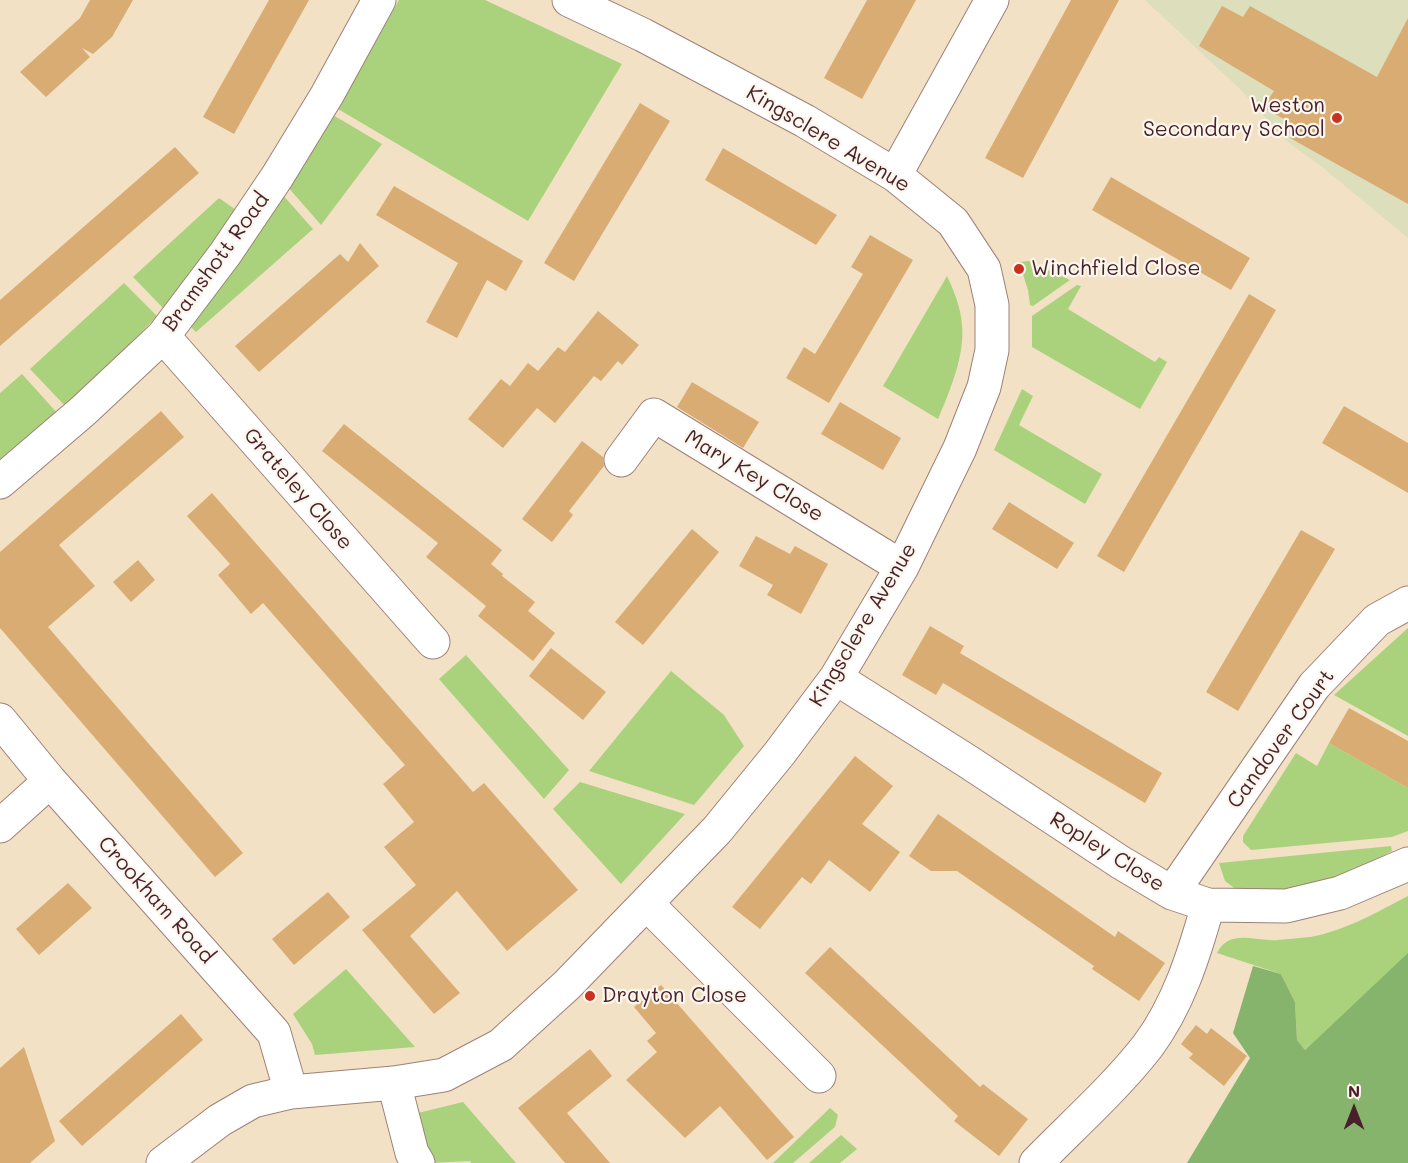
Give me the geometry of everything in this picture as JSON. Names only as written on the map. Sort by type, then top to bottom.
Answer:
[{"type":"street","name":"Bramshott Road","points":[[0,482],[83,411],[163,336],[225,254],[277,177],[327,96],[379,0]]},
{"type":"street","points":[[895,176],[992,0]]},
{"type":"street","name":"Kingsclere Avenue","points":[[163,1163],[220,1120],[253,1101],[291,1092],[394,1083],[444,1075],[501,1045],[567,985],[717,830],[779,754],[836,678],[902,567],[960,448],[984,387],[992,350],[992,304],[984,269],[953,222],[895,176],[806,121],[580,2]]},
{"type":"street","name":"Grateley Close","points":[[163,336],[433,642]]},
{"type":"street","name":"Mary Key Close","points":[[621,460],[654,415],[902,567]]},
{"type":"street","name":"Candover Court","points":[[1172,893],[1314,686],[1377,620],[1408,603]]},
{"type":"street","name":"Ropley Close","points":[[836,678],[1120,862],[1172,893],[1208,905],[1286,906],[1340,893],[1408,864]]},
{"type":"street","name":"Crookham Road","points":[[0,720],[50,781],[274,1033],[291,1092]]},
{"type":"street","points":[[0,826],[50,781]]},
{"type":"street","points":[[647,904],[819,1076]]},
{"type":"street","points":[[1036,1163],[1123,1076],[1148,1046],[1170,1009],[1193,958],[1208,905]]},
{"type":"street","points":[[394,1083],[412,1153],[418,1163]]},
{"type":"shaded area","name":"Weston Secondary School","points":[[1145,0],[1408,0],[1408,238],[1322,167],[1284,139],[1242,91]]},
{"type":"green space","points":[[399,0],[485,0],[622,64],[528,221],[338,109]]},
{"type":"green space","points":[[333,115],[382,144],[321,225],[287,186]]},
{"type":"green space","points":[[281,193],[313,229],[196,332],[186,322]]},
{"type":"green space","points":[[219,198],[239,212],[164,309],[133,277]]},
{"type":"green space","points":[[1029,261],[1070,280],[1033,306],[1030,305],[1019,262]]},
{"type":"green space","points":[[947,276],[959,306],[962,337],[956,373],[938,419],[883,386]]},
{"type":"green space","points":[[124,283],[157,316],[67,408],[30,369]]},
{"type":"green space","points":[[1077,285],[1081,286],[1068,309],[1155,362],[1159,357],[1167,362],[1140,409],[1032,347],[1032,316]]},
{"type":"green space","points":[[22,374],[59,415],[0,465],[0,393]]},
{"type":"green space","points":[[1022,389],[1033,396],[1019,425],[1102,474],[1085,504],[994,450]]},
{"type":"green space","points":[[1408,628],[1408,736],[1334,695]]},
{"type":"green space","points":[[466,655],[569,770],[544,799],[439,679]]},
{"type":"green space","points":[[671,671],[724,715],[744,746],[694,805],[589,771]]},
{"type":"green space","points":[[1329,743],[1408,788],[1408,831],[1392,837],[1251,850],[1243,842],[1243,836],[1296,753],[1317,766]]},
{"type":"green space","points":[[580,782],[685,814],[621,884],[553,809]]},
{"type":"green space","points":[[1391,846],[1392,851],[1350,873],[1280,894],[1238,891],[1225,881],[1219,863]]},
{"type":"green space","points":[[1408,896],[1408,954],[1305,1050],[1297,1040],[1295,1002],[1281,974],[1217,953],[1222,945],[1236,938],[1278,940],[1323,934],[1361,920]]},
{"type":"green space","points":[[1408,953],[1408,1163],[1187,1163],[1250,1058],[1233,1033],[1253,966],[1281,974],[1295,1002],[1297,1040],[1305,1050]]},
{"type":"green space","points":[[346,969],[415,1047],[315,1055],[312,1044],[293,1014]]},
{"type":"green space","points":[[463,1102],[516,1163],[471,1163],[470,1161],[430,1163],[418,1113]]},
{"type":"green space","points":[[830,1108],[838,1115],[835,1127],[793,1163],[773,1163]]},
{"type":"green space","points":[[841,1135],[857,1149],[840,1163],[809,1163]]},
{"type":"building","points":[[90,0],[133,0],[112,37],[93,54],[82,48],[90,57],[46,97],[20,72],[80,18]]},
{"type":"building","points":[[269,0],[309,0],[234,134],[203,117]]},
{"type":"building","points":[[867,0],[916,0],[862,99],[824,78]]},
{"type":"building","points":[[1071,0],[1119,0],[1023,178],[985,158]]},
{"type":"building","name":"Weston Secondary School","points":[[1222,6],[1243,17],[1250,6],[1377,77],[1408,18],[1408,204],[1290,138],[1296,126],[1263,107],[1274,91],[1199,46]]},
{"type":"building","points":[[640,103],[670,121],[574,281],[544,263]]},
{"type":"building","points":[[175,147],[199,173],[0,346],[0,300]]},
{"type":"building","points":[[723,148],[837,215],[816,245],[705,180]]},
{"type":"building","points":[[1111,177],[1250,258],[1231,290],[1092,210]]},
{"type":"building","points":[[394,186],[523,261],[506,291],[487,280],[457,338],[426,322],[458,263],[376,215]]},
{"type":"building","points":[[870,235],[913,260],[829,403],[786,378],[804,347],[815,354],[863,274],[851,267]]},
{"type":"building","points":[[360,243],[379,266],[259,372],[235,346],[340,254],[348,262]]},
{"type":"building","points":[[1249,294],[1276,310],[1124,572],[1097,556]]},
{"type":"building","points":[[598,311],[639,345],[622,365],[618,361],[601,381],[594,376],[555,423],[537,408],[503,448],[468,419],[501,379],[510,386],[528,363],[538,371],[558,347],[565,352]]},
{"type":"building","points":[[692,382],[759,422],[743,448],[677,407]]},
{"type":"building","points":[[840,402],[901,438],[883,470],[821,434]]},
{"type":"building","points":[[1344,406],[1408,443],[1408,493],[1322,443]]},
{"type":"building","points":[[161,411],[184,437],[59,545],[95,586],[48,627],[243,853],[215,877],[0,628],[0,552]]},
{"type":"building","points":[[344,424],[502,550],[491,564],[503,574],[502,576],[535,602],[528,611],[555,633],[533,661],[478,616],[486,606],[426,557],[438,543],[322,451]]},
{"type":"building","points":[[582,441],[603,457],[604,466],[569,511],[573,515],[552,542],[522,519]]},
{"type":"building","points":[[212,493],[473,792],[484,783],[578,890],[507,951],[457,891],[410,936],[460,993],[434,1014],[362,930],[416,885],[384,847],[414,822],[383,784],[405,765],[263,603],[251,614],[218,575],[230,564],[187,516]]},
{"type":"building","points":[[1009,502],[1074,543],[1057,569],[992,529]]},
{"type":"building","points":[[692,529],[719,552],[643,645],[615,622]]},
{"type":"building","points":[[1301,530],[1335,549],[1238,711],[1206,692]]},
{"type":"building","points":[[756,536],[790,554],[795,546],[828,564],[801,614],[767,595],[773,585],[739,566]]},
{"type":"building","points":[[138,560],[155,580],[131,602],[113,582]]},
{"type":"building","points":[[930,626],[964,646],[960,653],[1162,773],[1145,803],[943,683],[936,695],[902,675]]},
{"type":"building","points":[[551,648],[606,692],[583,720],[529,676]]},
{"type":"building","points":[[1349,708],[1408,741],[1408,788],[1329,743]]},
{"type":"building","points":[[855,756],[893,786],[862,824],[900,852],[870,892],[829,860],[811,884],[802,877],[760,929],[732,907]]},
{"type":"building","points":[[938,814],[1115,937],[1118,931],[1165,963],[1139,1001],[1092,969],[1094,966],[957,871],[931,871],[909,856]]},
{"type":"building","points":[[68,883],[92,908],[39,955],[16,929]]},
{"type":"building","points":[[328,892],[350,917],[294,965],[272,939]]},
{"type":"building","points":[[830,947],[980,1087],[983,1084],[1028,1119],[999,1156],[954,1121],[958,1116],[805,973]]},
{"type":"building","points":[[661,985],[794,1137],[767,1160],[720,1106],[685,1138],[626,1080],[657,1052],[647,1041],[656,1033],[634,1007]]},
{"type":"building","points":[[181,1014],[203,1040],[82,1146],[59,1121]]},
{"type":"building","points":[[1196,1025],[1207,1034],[1211,1028],[1247,1056],[1224,1086],[1189,1058],[1193,1054],[1181,1044]]},
{"type":"building","points":[[24,1047],[55,1141],[30,1163],[0,1163],[0,1068]]},
{"type":"building","points":[[590,1049],[612,1076],[567,1113],[610,1163],[565,1163],[518,1108]]},
{"type":"place","name":"Weston Secondary School","points":[[1337,118]]},
{"type":"place","name":"Winchfield Close","points":[[1019,269]]},
{"type":"place","name":"Drayton Close","points":[[590,996]]}]
